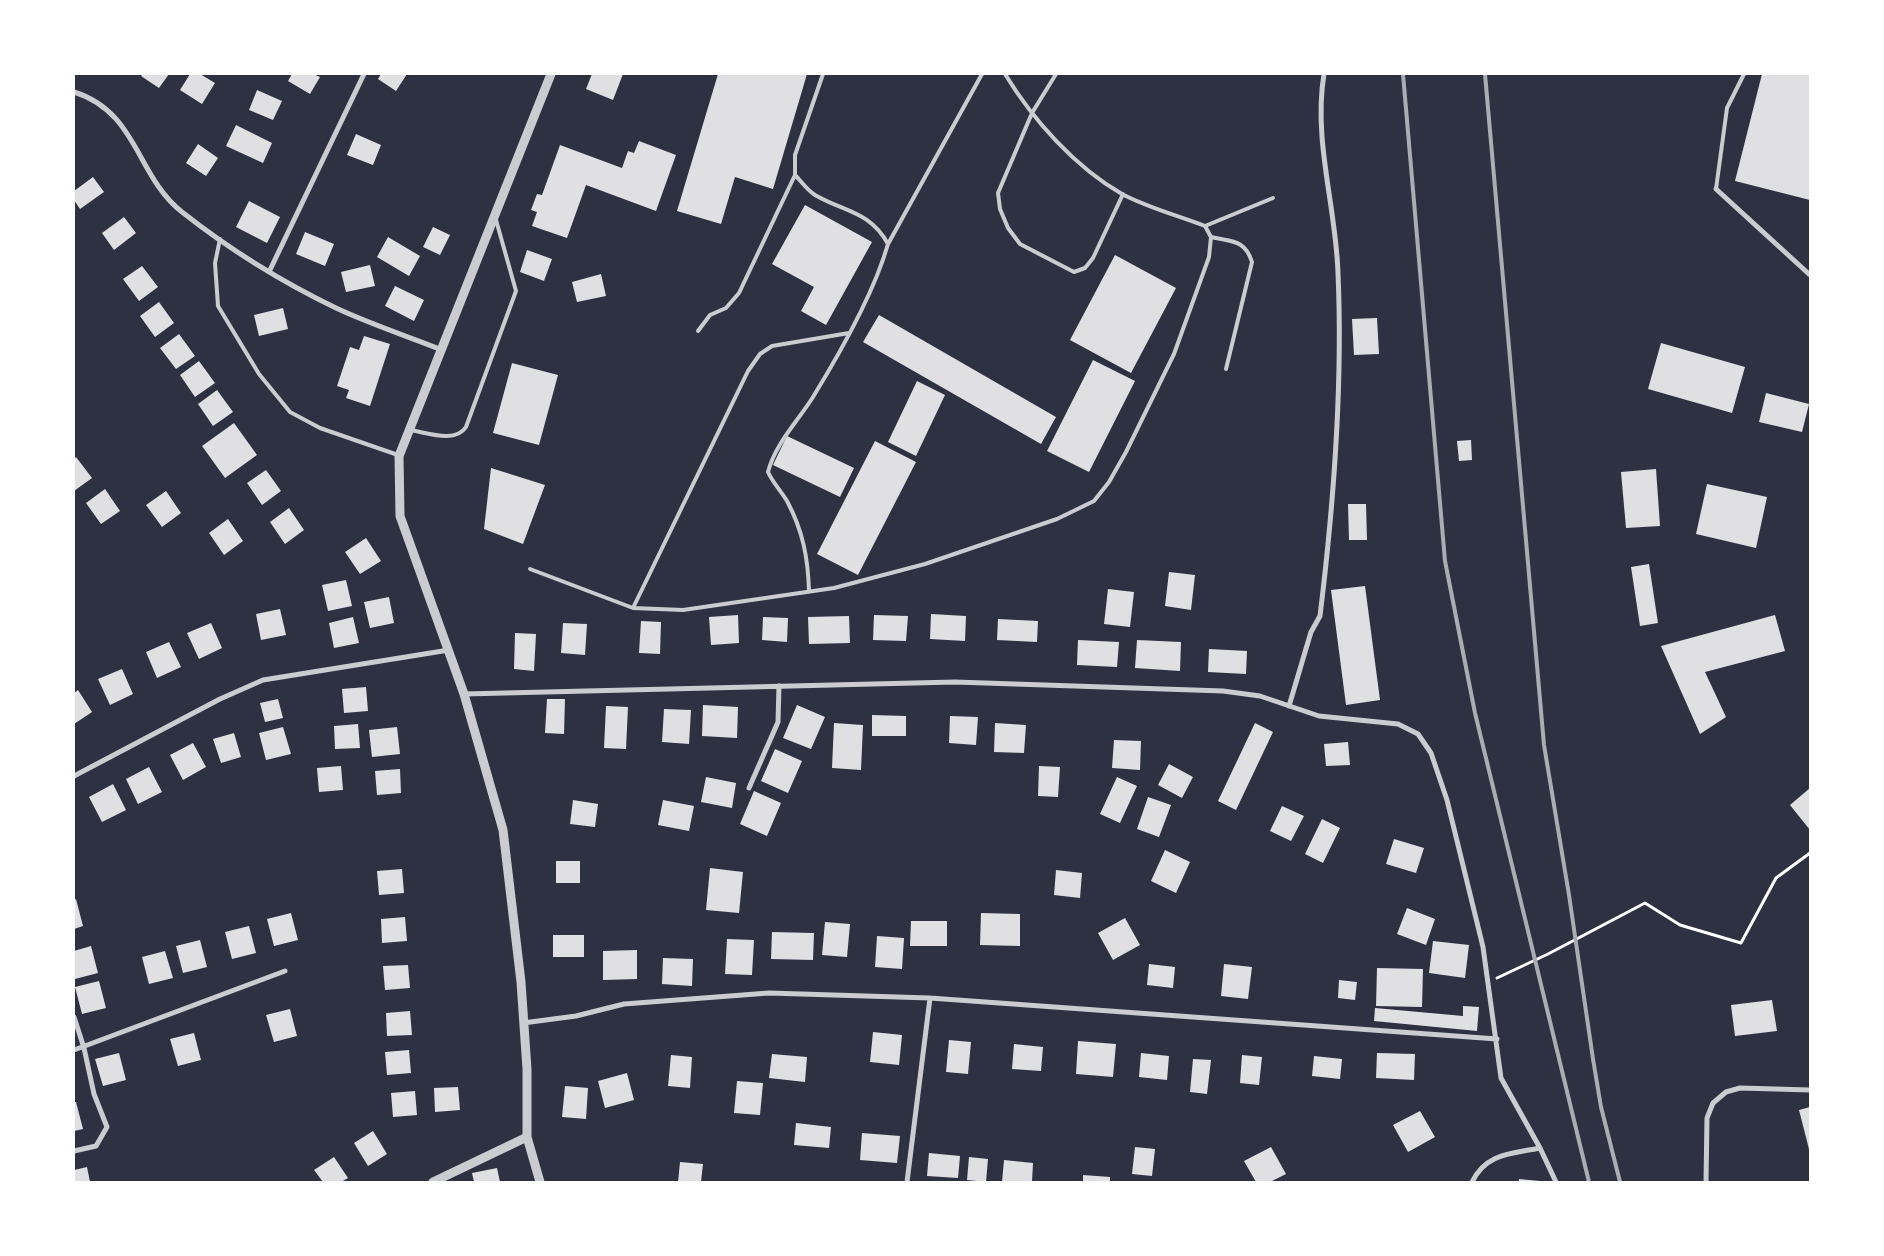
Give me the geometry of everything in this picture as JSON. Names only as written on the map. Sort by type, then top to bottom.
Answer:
[{"type":"street","points":[[269,272],[364,74]]},
{"type":"street","points":[[540,1182],[527,1136],[527,1070],[521,982],[503,830],[464,694],[400,516],[399,456],[551,74]]},
{"type":"street","points":[[1289,706],[1311,632],[1320,616],[1339,416],[1338,271],[1324,157],[1320,93],[1324,74]]},
{"type":"street","points":[[74,92],[93,98],[114,115],[160,186],[180,211],[269,272],[337,308],[442,350]]},
{"type":"street","points":[[1716,189],[1810,276]]},
{"type":"street","points":[[74,776],[220,699],[263,680],[448,650]]},
{"type":"street","points":[[464,694],[955,682],[1223,691],[1260,696],[1319,716],[1398,724],[1418,734],[1431,753],[1447,800],[1481,937],[1497,1039],[1501,1078],[1540,1148],[1556,1182]]},
{"type":"street","points":[[749,788],[778,722],[780,686]]},
{"type":"street","points":[[74,1050],[84,1048],[285,971]]},
{"type":"street","points":[[524,1023],[576,1016],[624,1004],[769,993],[930,998],[1497,1039]]},
{"type":"street","points":[[907,1182],[930,998]]},
{"type":"street","points":[[74,1018],[84,1048],[94,1094],[107,1127],[96,1146],[74,1151]]},
{"type":"street","points":[[1706,1182],[1707,1118],[1713,1103],[1726,1092],[1740,1088],[1810,1090]]},
{"type":"street","points":[[433,1182],[527,1136]]},
{"type":"street","points":[[1472,1182],[1478,1169],[1493,1158],[1540,1148]]},
{"type":"lane","points":[[698,331],[710,315],[726,308],[739,293],[795,175],[795,155],[823,74]]},
{"type":"lane","points":[[809,591],[808,559],[797,524],[786,500],[768,472],[772,458],[813,397],[866,301],[888,244],[982,74]]},
{"type":"lane","points":[[530,569],[633,608],[682,610],[834,588],[925,564],[1057,519],[1094,501],[1109,482],[1126,452],[1174,354],[1209,257],[1211,237],[1205,226],[1123,194],[1091,172],[1053,137],[1032,113],[1005,74]]},
{"type":"lane","points":[[1056,74],[1032,113],[998,194],[1000,209],[1008,228],[1020,244],[1074,272],[1085,268],[1093,258],[1123,194]]},
{"type":"lane","points":[[1716,189],[1727,108],[1744,74]]},
{"type":"lane","points":[[795,175],[813,194],[870,220],[880,229],[888,244]]},
{"type":"lane","points":[[1205,226],[1273,198]]},
{"type":"lane","points":[[409,430],[453,436],[463,432],[466,426],[516,291],[495,216]]},
{"type":"lane","points":[[1211,237],[1240,243],[1249,251],[1252,262],[1226,369]]},
{"type":"lane","points":[[220,239],[215,263],[218,306],[259,374],[290,412],[320,428],[399,456]]},
{"type":"lane","points":[[633,608],[748,371],[760,354],[772,346],[848,332]]},
{"type":"path","points":[[1487,982],[1548,954],[1646,903],[1680,925],[1741,942],[1776,878],[1810,853]]},
{"type":"building","points":[[143,74],[169,74],[159,88],[141,76]]},
{"type":"building","points":[[190,74],[200,74],[215,83],[202,104],[180,90]]},
{"type":"building","points":[[292,74],[313,74],[320,77],[310,94],[288,81]]},
{"type":"building","points":[[381,74],[407,74],[396,91],[378,79]]},
{"type":"building","points":[[592,74],[623,74],[613,100],[586,89]]},
{"type":"building","points":[[718,74],[807,74],[773,189],[735,177],[721,224],[677,211]]},
{"type":"building","points":[[1762,74],[1810,74],[1810,200],[1735,181]]},
{"type":"building","points":[[257,90],[282,101],[273,120],[249,110]]},
{"type":"building","points":[[236,125],[272,143],[263,163],[226,146]]},
{"type":"building","points":[[356,134],[381,145],[373,165],[347,155]]},
{"type":"building","points":[[639,141],[676,155],[656,211],[586,185],[567,238],[532,226],[537,212],[531,210],[537,194],[542,195],[560,145],[622,168],[628,151],[634,153]]},
{"type":"building","points":[[198,144],[218,158],[206,176],[186,163]]},
{"type":"building","points":[[93,177],[104,192],[80,209],[74,200],[74,191]]},
{"type":"building","points":[[249,201],[280,217],[267,243],[236,227]]},
{"type":"building","points":[[805,205],[872,242],[826,325],[801,311],[814,287],[772,264]]},
{"type":"building","points":[[124,217],[136,233],[114,250],[102,233]]},
{"type":"building","points":[[433,227],[450,235],[440,255],[423,247]]},
{"type":"building","points":[[305,232],[334,244],[325,266],[296,254]]},
{"type":"building","points":[[388,237],[420,256],[409,276],[377,257]]},
{"type":"building","points":[[527,250],[552,259],[544,281],[520,272]]},
{"type":"building","points":[[1115,255],[1176,288],[1131,373],[1070,340]]},
{"type":"building","points":[[370,265],[375,286],[346,292],[341,272]]},
{"type":"building","points":[[142,266],[158,287],[139,301],[123,279]]},
{"type":"building","points":[[601,274],[606,296],[577,302],[572,282]]},
{"type":"building","points":[[395,286],[424,300],[414,321],[385,306]]},
{"type":"building","points":[[159,302],[174,323],[155,337],[140,316]]},
{"type":"building","points":[[283,308],[288,329],[259,336],[254,315]]},
{"type":"building","points":[[879,315],[1056,417],[1041,444],[863,342]]},
{"type":"building","points":[[1377,318],[1379,354],[1354,355],[1352,319]]},
{"type":"building","points":[[179,334],[195,356],[176,369],[160,348]]},
{"type":"building","points":[[364,336],[390,344],[370,406],[346,398],[349,390],[337,386],[350,347],[359,350]]},
{"type":"building","points":[[1661,343],[1745,367],[1732,413],[1648,389]]},
{"type":"building","points":[[1093,360],[1135,381],[1089,472],[1047,451]]},
{"type":"building","points":[[199,361],[215,383],[195,397],[180,375]]},
{"type":"building","points":[[512,363],[558,375],[539,445],[493,433]]},
{"type":"building","points":[[917,381],[945,395],[916,456],[888,442]]},
{"type":"building","points":[[217,390],[233,412],[213,426],[198,404]]},
{"type":"building","points":[[1766,393],[1809,404],[1802,432],[1759,422]]},
{"type":"building","points":[[234,423],[257,455],[225,478],[202,446]]},
{"type":"building","points":[[787,436],[854,468],[840,497],[773,465]]},
{"type":"building","points":[[1471,440],[1472,460],[1459,461],[1457,441]]},
{"type":"building","points":[[875,441],[916,462],[858,575],[817,554]]},
{"type":"building","points":[[76,457],[92,478],[74,491],[74,459]]},
{"type":"building","points":[[491,468],[545,485],[523,544],[484,529]]},
{"type":"building","points":[[1656,469],[1660,526],[1626,528],[1621,472]]},
{"type":"building","points":[[266,470],[281,491],[262,505],[247,483]]},
{"type":"building","points":[[1707,484],[1767,497],[1756,548],[1696,534]]},
{"type":"building","points":[[105,489],[120,511],[101,524],[86,503]]},
{"type":"building","points":[[166,491],[181,513],[162,527],[146,505]]},
{"type":"building","points":[[1348,504],[1366,504],[1367,540],[1349,540]]},
{"type":"building","points":[[289,508],[304,530],[285,544],[270,522]]},
{"type":"building","points":[[228,519],[243,541],[224,555],[209,533]]},
{"type":"building","points":[[366,538],[381,561],[360,574],[345,552]]},
{"type":"building","points":[[1649,564],[1658,623],[1640,626],[1631,567]]},
{"type":"building","points":[[1169,572],[1195,575],[1191,610],[1165,606]]},
{"type":"building","points":[[346,580],[352,606],[328,611],[322,585]]},
{"type":"building","points":[[1365,586],[1380,700],[1346,705],[1331,590]]},
{"type":"building","points":[[1108,589],[1134,592],[1130,627],[1104,624]]},
{"type":"building","points":[[389,597],[394,623],[370,628],[364,602]]},
{"type":"building","points":[[280,609],[286,635],[261,640],[256,614]]},
{"type":"building","points":[[931,614],[966,616],[965,641],[930,639]]},
{"type":"building","points":[[738,615],[739,643],[711,645],[709,617]]},
{"type":"building","points":[[874,615],[908,616],[906,641],[873,640]]},
{"type":"building","points":[[1775,615],[1785,651],[1705,672],[1726,717],[1700,734],[1661,646]]},
{"type":"building","points":[[849,616],[850,643],[809,644],[808,617]]},
{"type":"building","points":[[353,617],[359,643],[334,648],[329,623]]},
{"type":"building","points":[[763,617],[788,618],[787,642],[762,640]]},
{"type":"building","points":[[998,619],[1038,621],[1037,642],[997,640]]},
{"type":"building","points":[[641,621],[661,622],[660,654],[639,653]]},
{"type":"building","points":[[211,623],[222,648],[199,659],[187,633]]},
{"type":"building","points":[[563,623],[587,624],[585,655],[561,653]]},
{"type":"building","points":[[515,633],[536,634],[534,671],[514,669]]},
{"type":"building","points":[[1078,640],[1119,642],[1117,667],[1077,665]]},
{"type":"building","points":[[1137,640],[1181,642],[1180,671],[1135,668]]},
{"type":"building","points":[[169,642],[181,667],[157,678],[146,652]]},
{"type":"building","points":[[1209,649],[1247,651],[1246,674],[1208,672]]},
{"type":"building","points":[[122,669],[133,694],[110,705],[98,679]]},
{"type":"building","points":[[366,687],[368,711],[344,713],[342,689]]},
{"type":"building","points":[[78,690],[92,712],[74,724],[74,693]]},
{"type":"building","points":[[278,699],[283,718],[265,722],[260,703]]},
{"type":"building","points":[[547,699],[565,699],[564,734],[545,733]]},
{"type":"building","points":[[703,705],[738,707],[737,738],[702,736]]},
{"type":"building","points":[[797,705],[825,717],[811,749],[783,738]]},
{"type":"building","points":[[606,706],[628,707],[626,749],[604,748]]},
{"type":"building","points":[[664,709],[691,710],[689,744],[662,742]]},
{"type":"building","points":[[872,715],[906,716],[906,736],[872,736]]},
{"type":"building","points":[[950,716],[978,717],[976,745],[949,743]]},
{"type":"building","points":[[834,723],[863,725],[861,770],[832,768]]},
{"type":"building","points":[[995,723],[1026,725],[1024,753],[994,752]]},
{"type":"building","points":[[1255,723],[1273,732],[1236,810],[1218,801]]},
{"type":"building","points":[[358,724],[360,748],[335,749],[334,726]]},
{"type":"building","points":[[283,727],[291,754],[266,760],[259,733]]},
{"type":"building","points":[[397,727],[400,754],[372,757],[369,730]]},
{"type":"building","points":[[234,733],[241,757],[221,763],[213,739]]},
{"type":"building","points":[[1114,740],[1141,741],[1140,770],[1112,768]]},
{"type":"building","points":[[1348,742],[1350,765],[1326,766],[1324,744]]},
{"type":"building","points":[[193,743],[206,767],[183,780],[170,755]]},
{"type":"building","points":[[775,749],[802,761],[788,793],[761,781]]},
{"type":"building","points":[[1169,764],[1193,777],[1182,798],[1158,785]]},
{"type":"building","points":[[341,766],[343,790],[319,792],[317,768]]},
{"type":"building","points":[[1039,766],[1060,767],[1058,797],[1038,796]]},
{"type":"building","points":[[149,767],[162,792],[138,804],[126,779]]},
{"type":"building","points":[[400,769],[401,793],[377,795],[375,771]]},
{"type":"building","points":[[706,777],[736,783],[732,808],[701,802]]},
{"type":"building","points":[[1117,777],[1137,786],[1120,823],[1100,814]]},
{"type":"building","points":[[113,784],[126,810],[102,822],[89,797]]},
{"type":"building","points":[[1810,788],[1810,830],[1790,805]]},
{"type":"building","points":[[754,791],[781,803],[767,836],[740,824]]},
{"type":"building","points":[[1148,797],[1171,805],[1159,837],[1137,829]]},
{"type":"building","points":[[573,800],[598,804],[595,827],[570,824]]},
{"type":"building","points":[[663,800],[694,806],[689,831],[658,825]]},
{"type":"building","points":[[1282,806],[1304,816],[1291,841],[1270,831]]},
{"type":"building","points":[[1322,819],[1340,828],[1323,863],[1305,854]]},
{"type":"building","points":[[1394,839],[1424,848],[1416,873],[1386,864]]},
{"type":"building","points":[[1165,850],[1190,862],[1176,893],[1151,881]]},
{"type":"building","points":[[556,861],[580,861],[580,883],[556,883]]},
{"type":"building","points":[[710,868],[743,872],[739,913],[706,910]]},
{"type":"building","points":[[402,869],[404,893],[379,895],[377,871]]},
{"type":"building","points":[[1056,870],[1082,873],[1080,898],[1054,895]]},
{"type":"building","points":[[76,899],[83,926],[74,929],[74,900]]},
{"type":"building","points":[[1407,908],[1435,919],[1426,945],[1397,934]]},
{"type":"building","points":[[291,913],[298,940],[274,946],[267,919]]},
{"type":"building","points":[[981,913],[1020,914],[1020,946],[980,945]]},
{"type":"building","points":[[405,917],[407,941],[382,943],[381,919]]},
{"type":"building","points":[[1125,918],[1140,945],[1113,960],[1098,933]]},
{"type":"building","points":[[911,921],[947,921],[947,946],[910,946]]},
{"type":"building","points":[[825,922],[850,924],[847,957],[822,955]]},
{"type":"building","points":[[249,926],[256,953],[232,959],[225,932]]},
{"type":"building","points":[[772,932],[814,933],[813,960],[771,959]]},
{"type":"building","points":[[553,935],[584,935],[584,957],[553,957]]},
{"type":"building","points":[[877,936],[904,938],[902,969],[875,967]]},
{"type":"building","points":[[727,939],[754,940],[752,975],[725,974]]},
{"type":"building","points":[[200,940],[207,967],[183,973],[176,946]]},
{"type":"building","points":[[1433,941],[1469,945],[1465,978],[1429,973]]},
{"type":"building","points":[[91,946],[98,973],[75,979],[74,951]]},
{"type":"building","points":[[637,950],[637,979],[603,980],[603,951]]},
{"type":"building","points":[[165,951],[173,978],[149,984],[142,957]]},
{"type":"building","points":[[663,958],[693,959],[692,986],[662,984]]},
{"type":"building","points":[[1149,964],[1175,967],[1173,988],[1147,985]]},
{"type":"building","points":[[1224,964],[1252,967],[1248,999],[1221,996]]},
{"type":"building","points":[[408,965],[410,988],[385,990],[383,966]]},
{"type":"building","points":[[1377,968],[1423,969],[1422,1007],[1376,1006]]},
{"type":"building","points":[[1339,980],[1357,982],[1355,1000],[1338,998]]},
{"type":"building","points":[[99,981],[106,1008],[82,1014],[75,987]]},
{"type":"building","points":[[1772,1000],[1777,1031],[1735,1036],[1731,1005]]},
{"type":"building","points":[[1463,1006],[1479,1007],[1477,1031],[1374,1021],[1375,1008],[1463,1016]]},
{"type":"building","points":[[290,1009],[297,1036],[274,1042],[266,1015]]},
{"type":"building","points":[[410,1011],[412,1035],[387,1036],[386,1013]]},
{"type":"building","points":[[873,1032],[902,1035],[899,1065],[870,1062]]},
{"type":"building","points":[[194,1033],[201,1060],[178,1066],[170,1039]]},
{"type":"building","points":[[949,1040],[971,1042],[968,1074],[946,1072]]},
{"type":"building","points":[[1078,1041],[1116,1044],[1113,1077],[1076,1074]]},
{"type":"building","points":[[1014,1044],[1043,1047],[1041,1071],[1012,1069]]},
{"type":"building","points":[[409,1050],[411,1073],[387,1075],[385,1052]]},
{"type":"building","points":[[119,1053],[126,1080],[103,1086],[95,1059]]},
{"type":"building","points":[[1141,1053],[1169,1056],[1167,1080],[1139,1077]]},
{"type":"building","points":[[1377,1053],[1415,1054],[1414,1080],[1376,1078]]},
{"type":"building","points":[[772,1054],[807,1057],[805,1082],[769,1078]]},
{"type":"building","points":[[671,1055],[692,1057],[690,1088],[668,1086]]},
{"type":"building","points":[[1242,1055],[1262,1057],[1259,1085],[1240,1083]]},
{"type":"building","points":[[1314,1056],[1342,1059],[1340,1079],[1312,1076]]},
{"type":"building","points":[[1193,1059],[1211,1060],[1207,1094],[1190,1092]]},
{"type":"building","points":[[627,1073],[634,1100],[605,1108],[598,1081]]},
{"type":"building","points":[[737,1081],[763,1083],[760,1115],[734,1113]]},
{"type":"building","points":[[565,1086],[588,1088],[586,1119],[562,1117]]},
{"type":"building","points":[[458,1087],[460,1110],[435,1112],[434,1088]]},
{"type":"building","points":[[415,1091],[417,1115],[393,1117],[391,1093]]},
{"type":"building","points":[[74,1102],[76,1102],[83,1129],[74,1131]]},
{"type":"building","points":[[1810,1107],[1810,1153],[1799,1110]]},
{"type":"building","points":[[1420,1111],[1435,1137],[1408,1152],[1393,1125]]},
{"type":"building","points":[[796,1123],[831,1127],[829,1148],[794,1145]]},
{"type":"building","points":[[373,1131],[387,1154],[368,1166],[354,1143]]},
{"type":"building","points":[[862,1133],[900,1136],[897,1163],[860,1160]]},
{"type":"building","points":[[1135,1147],[1155,1149],[1152,1176],[1132,1174]]},
{"type":"building","points":[[1271,1147],[1286,1174],[1270,1182],[1256,1182],[1244,1161]]},
{"type":"building","points":[[929,1153],[960,1156],[958,1178],[927,1176]]},
{"type":"building","points":[[334,1157],[348,1178],[341,1182],[323,1182],[314,1170]]},
{"type":"building","points":[[969,1157],[988,1159],[986,1182],[967,1180]]},
{"type":"building","points":[[1004,1160],[1033,1163],[1032,1182],[1002,1182]]},
{"type":"building","points":[[680,1162],[703,1164],[701,1182],[678,1182]]},
{"type":"building","points":[[87,1167],[90,1182],[74,1182],[74,1170]]},
{"type":"building","points":[[497,1168],[500,1182],[474,1182],[472,1173]]},
{"type":"building","points":[[1083,1175],[1110,1177],[1110,1182],[1083,1182]]},
{"type":"building","points":[[1519,1179],[1540,1181],[1540,1182],[1519,1182]]},
{"type":"railway","points":[[1403,74],[1445,561],[1475,713],[1589,1182]]},
{"type":"railway","points":[[1485,74],[1544,745],[1601,1107],[1620,1182]]}]
